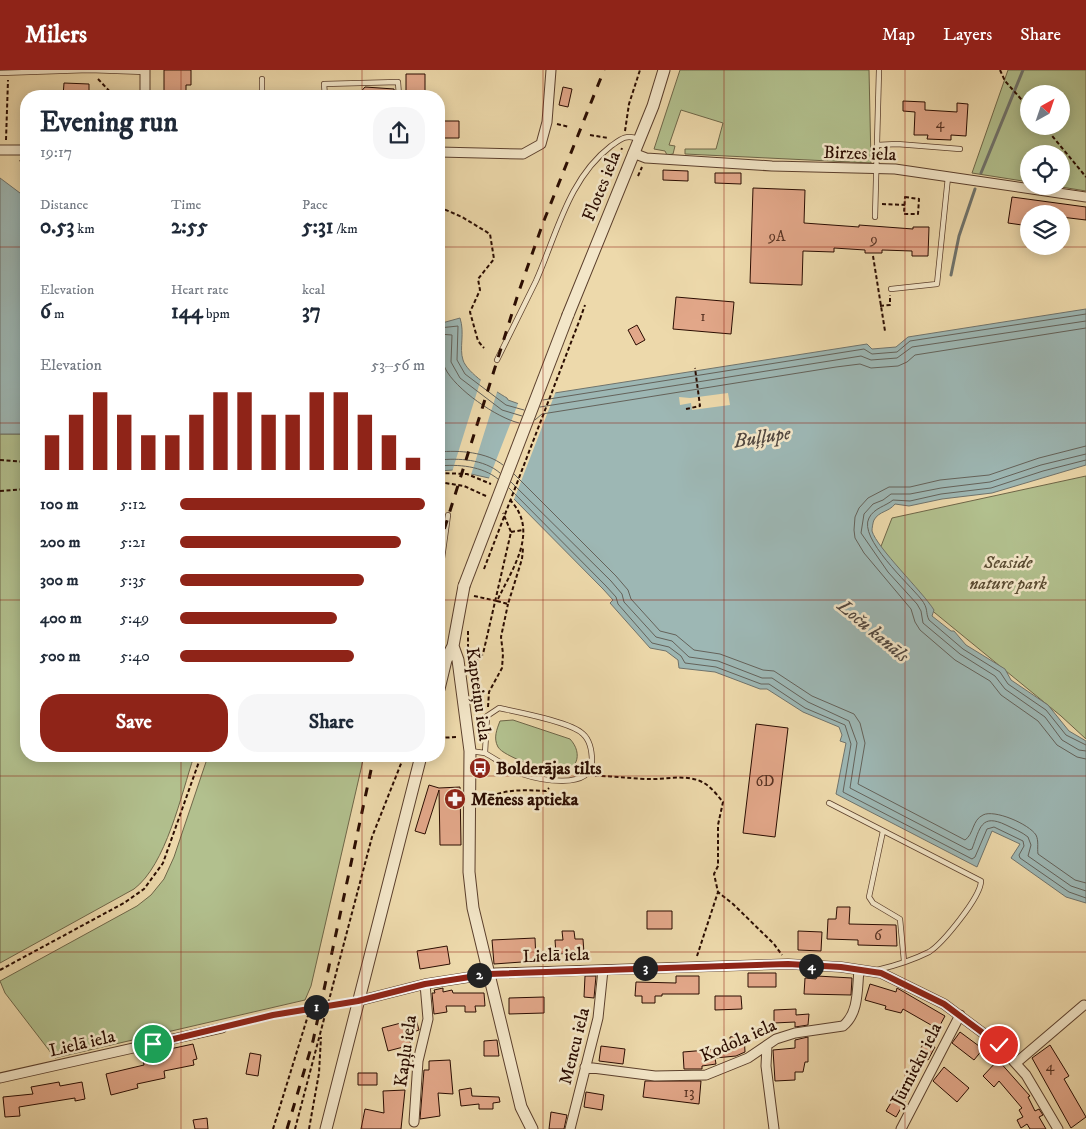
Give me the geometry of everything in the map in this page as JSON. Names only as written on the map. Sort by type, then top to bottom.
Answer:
[{"type":"street","points":[[445,152],[523,154],[541,144],[547,122],[551,70]]},
{"type":"street","name":"Flotes iela","points":[[464,586],[574,317],[632,153],[652,106],[664,70]]},
{"type":"street","points":[[145,71],[145,90]]},
{"type":"street","points":[[3,150],[20,150]]},
{"type":"street","name":"Birzes iela","points":[[632,153],[646,158],[772,166],[895,169],[1086,198]]},
{"type":"street","name":"Kapteiņu iela","points":[[464,586],[453,646],[458,660],[470,751],[469,872],[474,908],[521,1107],[532,1129]]},
{"type":"street","points":[[445,664],[453,646]]},
{"type":"street","points":[[326,1129],[419,762]]},
{"type":"street","name":"Lielā iela","points":[[358,1001],[425,984],[489,974],[788,964],[872,972],[898,980],[960,1015],[999,1045],[1016,1063],[1043,1101],[1058,1129]]},
{"type":"street","name":"Mencu iela","points":[[570,1129],[598,1018],[603,970]]},
{"type":"street","name":"Kodola iela","points":[[586,1067],[655,1076],[706,1075],[748,1058],[776,1039],[795,1033],[843,1026],[849,1022],[855,1007],[859,970]]},
{"type":"street","name":"Kapļu iela","points":[[414,1122],[418,1061],[428,1019],[425,984]]},
{"type":"street","points":[[1016,1063],[1084,1004]]},
{"type":"street","name":"Jūrnieku iela","points":[[901,1129],[960,1015]]},
{"type":"street","name":"Lielā iela","points":[[0,1078],[222,1028]]},
{"type":"street","points":[[767,1045],[766,1066],[774,1129]]},
{"type":"lane","points":[[0,73],[89,70],[145,71]]},
{"type":"lane","points":[[874,217],[879,70]]},
{"type":"lane","points":[[262,79],[262,90]]},
{"type":"lane","points":[[324,90],[324,84],[398,82],[399,90]]},
{"type":"lane","points":[[497,360],[536,280],[571,194],[599,156],[624,135],[638,139]]},
{"type":"lane","points":[[877,146],[897,144],[960,149]]},
{"type":"lane","points":[[891,289],[937,284],[948,176]]},
{"type":"lane","points":[[445,537],[448,516]]},
{"type":"lane","points":[[470,751],[485,753],[522,774],[555,780],[568,781],[585,777],[591,768],[592,750],[584,734],[571,727],[499,708],[487,716],[485,753]]},
{"type":"lane","points":[[829,803],[982,881],[982,886],[967,910],[930,951],[872,972]]},
{"type":"lane","points":[[883,832],[869,897],[873,903],[900,920],[904,962]]},
{"type":"path","points":[[89,70],[108,90]]},
{"type":"path","points":[[590,135],[605,138],[624,135],[629,104],[640,70]]},
{"type":"path","points":[[1000,70],[1010,87],[1020,98]]},
{"type":"path","points":[[3,150],[8,73]]},
{"type":"path","points":[[547,122],[569,127]]},
{"type":"path","points":[[1052,135],[1086,176]]},
{"type":"path","points":[[905,197],[919,199],[918,214],[904,214],[905,205],[905,197]]},
{"type":"path","points":[[875,204],[905,205]]},
{"type":"path","points":[[445,210],[462,217],[490,234],[494,259],[478,279],[480,290],[470,312],[478,341],[484,348]]},
{"type":"path","points":[[873,256],[885,331]]},
{"type":"path","points":[[880,306],[890,305],[891,289]]},
{"type":"path","points":[[483,571],[574,317]]},
{"type":"path","points":[[686,409],[700,406],[695,368]]},
{"type":"path","points":[[0,460],[20,462]]},
{"type":"path","points":[[445,483],[464,486],[491,500]]},
{"type":"path","points":[[0,491],[20,489]]},
{"type":"path","points":[[468,626],[469,661],[475,662],[483,654],[511,532],[502,511]]},
{"type":"path","points":[[511,532],[524,530]]},
{"type":"path","points":[[487,716],[489,692],[502,668],[504,654],[501,637],[508,604],[522,560],[523,546]]},
{"type":"path","points":[[472,604],[476,590]]},
{"type":"path","points":[[474,596],[508,604]]},
{"type":"path","points":[[445,738],[459,737]]},
{"type":"path","points":[[0,970],[124,903],[144,889],[163,863],[198,762]]},
{"type":"path","points":[[295,1129],[372,837],[402,762]]},
{"type":"path","points":[[585,777],[620,776],[647,779],[684,777],[701,781],[714,791],[723,802],[718,825],[718,866],[714,874],[718,892],[694,967]]},
{"type":"path","points":[[480,803],[497,793],[521,790],[546,791],[555,780]]},
{"type":"path","points":[[718,892],[774,944],[788,964]]},
{"type":"path","points":[[222,1028],[310,1008],[358,1001]]},
{"type":"path","points":[[274,1129],[310,1008]]},
{"type":"path","points":[[309,1129],[319,1073],[321,1031]]},
{"type":"green space","points":[[680,70],[869,70],[871,163],[685,154],[685,149],[716,149],[723,123],[681,110],[669,145],[675,146],[673,154],[667,155],[665,151],[654,149]]},
{"type":"green space","points":[[1008,70],[1086,70],[1086,191],[1070,188],[1070,145],[1020,145],[1020,181],[972,173]]},
{"type":"green space","points":[[0,434],[20,434],[20,762],[192,762],[164,847],[145,878],[134,889],[0,963]]},
{"type":"green space","name":"Seaside nature park","points":[[1086,476],[1086,739],[1061,716],[891,577],[878,554],[892,518]]},
{"type":"green space","points":[[513,720],[570,739],[577,751],[576,762],[569,769],[555,771],[524,762],[501,751],[496,740],[500,721]]},
{"type":"green space","points":[[206,762],[363,762],[311,986],[305,1000],[55,1058],[5,993],[0,981],[137,906],[151,895],[164,879],[174,857]]},
{"type":"water","points":[[0,178],[20,193],[20,434],[0,434]]},
{"type":"water","points":[[1086,309],[1086,465],[992,493],[942,499],[909,506],[895,504],[876,517],[873,522],[872,531],[882,548],[934,610],[932,616],[951,631],[954,631],[966,645],[1005,669],[1011,680],[1048,705],[1069,731],[1086,741],[1086,903],[1066,897],[1011,858],[1020,844],[992,831],[977,867],[836,794],[846,743],[840,741],[842,735],[839,727],[803,712],[767,689],[760,689],[715,672],[679,668],[678,660],[666,651],[650,648],[610,603],[613,600],[603,589],[511,496],[489,478],[453,470],[445,471],[445,322],[460,318],[462,355],[470,370],[508,400],[522,405],[529,397],[867,344],[872,349],[896,347],[908,337]]},
{"type":"pier","points":[[482,376],[498,389],[471,475],[452,472]]},
{"type":"pier","points":[[556,391],[513,502],[488,481],[519,401],[525,401],[528,395]]},
{"type":"pier","points":[[728,393],[730,405],[692,410],[691,403],[680,405],[679,397],[690,398]]},
{"type":"building","points":[[164,70],[191,70],[191,85],[186,85],[186,90],[164,90]]},
{"type":"building","points":[[406,74],[425,74],[425,90],[406,90]]},
{"type":"building","points":[[64,83],[89,84],[89,90],[63,90]]},
{"type":"building","points":[[365,87],[394,90],[362,90]]},
{"type":"building","points":[[563,87],[572,89],[568,107],[559,105]]},
{"type":"building","points":[[903,101],[925,102],[925,110],[957,112],[957,103],[968,104],[966,136],[951,135],[951,140],[927,139],[928,135],[914,135],[915,112],[903,111]]},
{"type":"building","points":[[445,121],[459,121],[459,138],[445,138]]},
{"type":"building","points":[[663,170],[688,171],[688,181],[663,180]]},
{"type":"building","points":[[715,173],[741,173],[741,184],[715,183]]},
{"type":"building","points":[[753,188],[805,190],[804,223],[913,229],[913,227],[929,227],[928,256],[912,256],[912,251],[882,250],[882,253],[865,253],[865,250],[834,248],[834,252],[803,251],[802,285],[750,283]]},
{"type":"building","points":[[1012,197],[1086,207],[1086,220],[1070,218],[1070,205],[1020,205],[1020,225],[1008,223]]},
{"type":"building","points":[[676,297],[734,302],[731,334],[673,329]]},
{"type":"building","points":[[637,325],[645,340],[636,345],[628,330]]},
{"type":"building","points":[[756,724],[788,728],[775,837],[743,833]]},
{"type":"building","points":[[429,785],[439,788],[460,787],[461,845],[440,845],[439,790],[425,834],[415,831]]},
{"type":"building","points":[[837,907],[850,907],[849,924],[896,925],[897,946],[858,945],[858,940],[827,939],[828,919],[836,919]]},
{"type":"building","points":[[647,911],[672,911],[672,929],[647,929]]},
{"type":"building","points":[[562,931],[574,931],[575,939],[583,939],[584,953],[556,954],[555,940],[563,940]]},
{"type":"building","points":[[798,931],[822,932],[821,951],[798,950]]},
{"type":"building","points":[[535,938],[536,961],[494,964],[492,940]]},
{"type":"building","points":[[447,946],[450,964],[420,969],[417,951]]},
{"type":"building","points":[[748,973],[776,973],[776,987],[748,987]]},
{"type":"building","points":[[585,976],[596,976],[594,998],[584,997]]},
{"type":"building","points":[[676,976],[699,976],[699,994],[662,994],[662,996],[655,996],[655,1003],[642,1003],[642,996],[635,996],[636,982],[676,983]]},
{"type":"building","points":[[817,976],[852,978],[851,995],[804,994],[805,978],[816,979]]},
{"type":"building","points":[[870,984],[896,992],[897,988],[945,1016],[938,1029],[903,1009],[901,1013],[885,1009],[886,1006],[865,1000]]},
{"type":"building","points":[[443,988],[443,992],[452,990],[453,993],[484,993],[485,1006],[475,1006],[476,1012],[465,1012],[465,1006],[446,1006],[447,1012],[434,1014],[432,993],[435,993],[434,990]]},
{"type":"building","points":[[715,996],[741,996],[742,1009],[715,1010]]},
{"type":"building","points":[[544,997],[544,1013],[509,1014],[509,998]]},
{"type":"building","points":[[796,1009],[796,1015],[809,1014],[808,1025],[795,1027],[795,1022],[774,1023],[774,1010]]},
{"type":"building","points":[[416,1019],[419,1030],[408,1034],[411,1045],[388,1051],[382,1028]]},
{"type":"building","points":[[960,1032],[983,1049],[974,1060],[952,1043]]},
{"type":"building","points":[[744,1035],[745,1052],[736,1056],[715,1058],[716,1064],[702,1066],[702,1069],[684,1069],[683,1052],[731,1048],[730,1037]]},
{"type":"building","points":[[808,1037],[808,1062],[805,1062],[803,1072],[795,1072],[795,1080],[775,1081],[773,1050],[795,1048],[795,1040]]},
{"type":"building","points":[[497,1040],[499,1056],[484,1056],[484,1041]]},
{"type":"building","points":[[924,1042],[935,1047],[928,1060],[918,1054]]},
{"type":"building","points":[[193,1044],[197,1059],[193,1060],[194,1065],[164,1071],[165,1078],[137,1084],[138,1088],[111,1095],[106,1074],[144,1065],[142,1055]]},
{"type":"building","points":[[1050,1045],[1069,1076],[1064,1079],[1086,1117],[1071,1128],[1032,1058]]},
{"type":"building","points":[[601,1046],[625,1049],[623,1064],[599,1061]]},
{"type":"building","points":[[250,1053],[261,1055],[258,1076],[246,1074]]},
{"type":"building","points":[[450,1060],[453,1094],[438,1093],[440,1116],[420,1119],[424,1070],[429,1070],[429,1061]]},
{"type":"building","points":[[998,1060],[1030,1096],[1028,1097],[1035,1111],[1039,1109],[1043,1115],[1039,1117],[1046,1129],[1030,1129],[1027,1124],[1021,1128],[1017,1120],[1023,1117],[1019,1110],[1022,1108],[999,1081],[994,1087],[983,1076]]},
{"type":"building","points":[[944,1067],[969,1088],[957,1102],[933,1081]]},
{"type":"building","points":[[358,1073],[377,1073],[377,1085],[358,1085]]},
{"type":"building","points":[[645,1081],[701,1081],[699,1104],[643,1097]]},
{"type":"building","points":[[59,1082],[60,1086],[82,1082],[85,1099],[75,1101],[75,1098],[19,1107],[20,1116],[5,1117],[3,1097],[33,1094],[31,1087]]},
{"type":"building","points":[[471,1088],[472,1096],[499,1097],[500,1102],[493,1103],[493,1109],[479,1109],[479,1104],[461,1106],[459,1090]]},
{"type":"building","points":[[405,1090],[401,1129],[361,1129],[365,1109],[384,1113],[383,1091]]},
{"type":"building","points":[[586,1092],[604,1095],[602,1110],[584,1107]]},
{"type":"building","points":[[895,1096],[905,1101],[896,1117],[886,1111]]},
{"type":"building","points":[[551,1112],[567,1115],[564,1129],[549,1129]]},
{"type":"building","points":[[207,1118],[208,1129],[195,1129],[193,1120]]},
{"type":"waterway","points":[[981,173],[1023,70]]},
{"type":"waterway","points":[[951,275],[959,236],[975,189]]},
{"type":"railway","points":[[445,527],[519,291],[543,223],[604,70]]},
{"type":"railway","points":[[287,1129],[313,1041],[373,762]]},
{"type":"place","name":"Bolderājas tilts","points":[[480,768]]},
{"type":"place","name":"Mēness aptieka","points":[[455,799]]},
{"type":"route","points":[[153,1044],[273,1015],[358,1001],[425,984],[489,974],[788,964],[841,967],[881,973],[944,1004],[999,1045]]},
{"type":"water label","name":"Buļļupe","points":[[762,436]]},
{"type":"water label","name":"Loču kanāls","points":[[874,630]]}]
